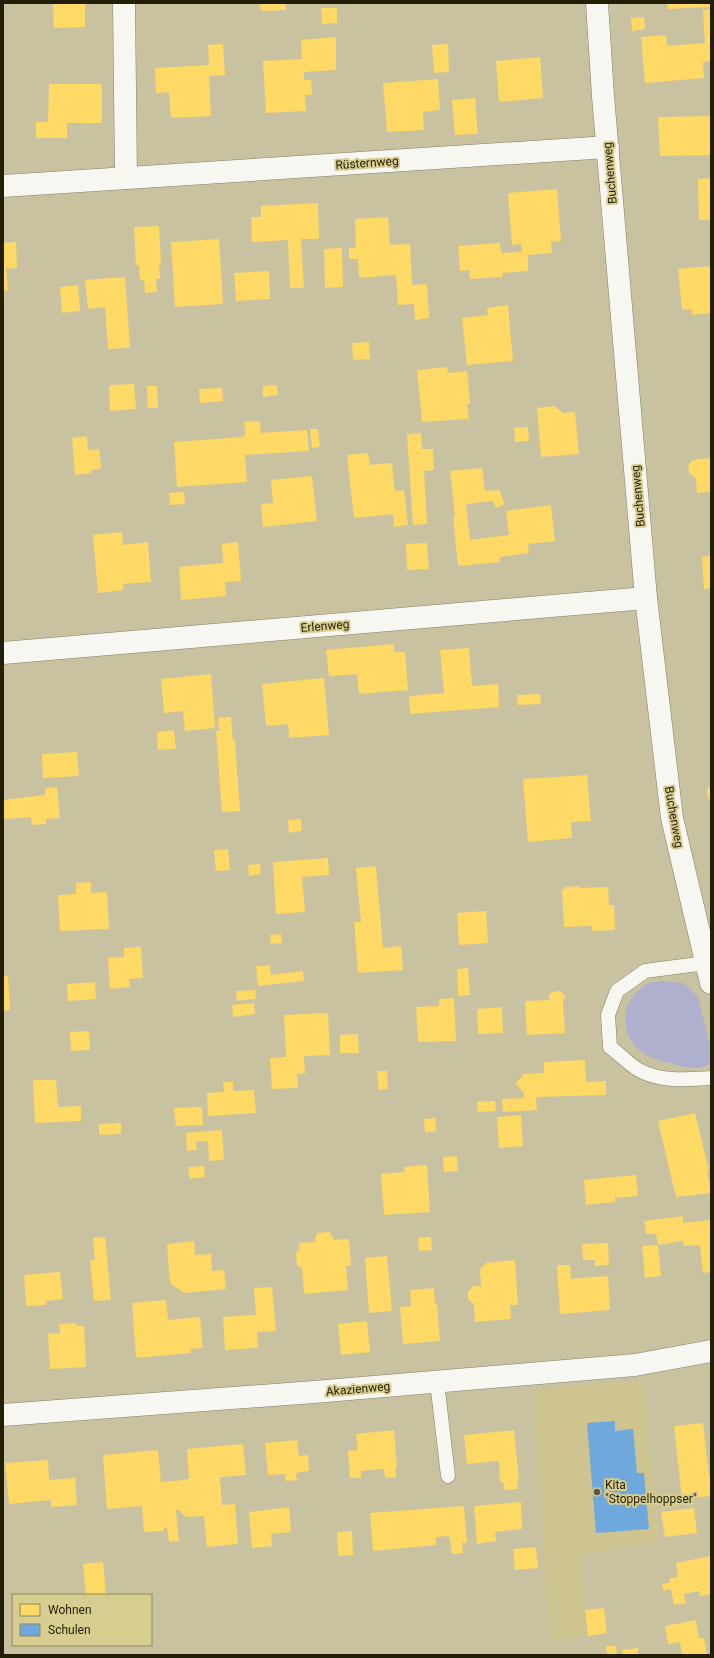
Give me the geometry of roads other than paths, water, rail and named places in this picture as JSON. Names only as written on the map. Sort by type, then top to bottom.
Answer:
[{"type":"street","points":[[124,3],[126,178]]},
{"type":"street","name":"Buchenweg","points":[[597,3],[646,598],[672,818],[709,962],[711,984]]},
{"type":"street","name":"Rüsternweg","points":[[3,186],[608,147]]},
{"type":"street","name":"Erlenweg","points":[[3,653],[646,598]]},
{"type":"street","name":"Akazienweg","points":[[3,1415],[437,1382],[635,1365],[711,1351]]},
{"type":"lane","points":[[709,962],[645,971],[617,991],[608,1014],[610,1047],[642,1072],[665,1078],[711,1078]]},
{"type":"lane","points":[[437,1382],[448,1476]]},
{"type":"place","name":"Kita \"Stoppelhoppser\"","points":[[597,1492]]}]
